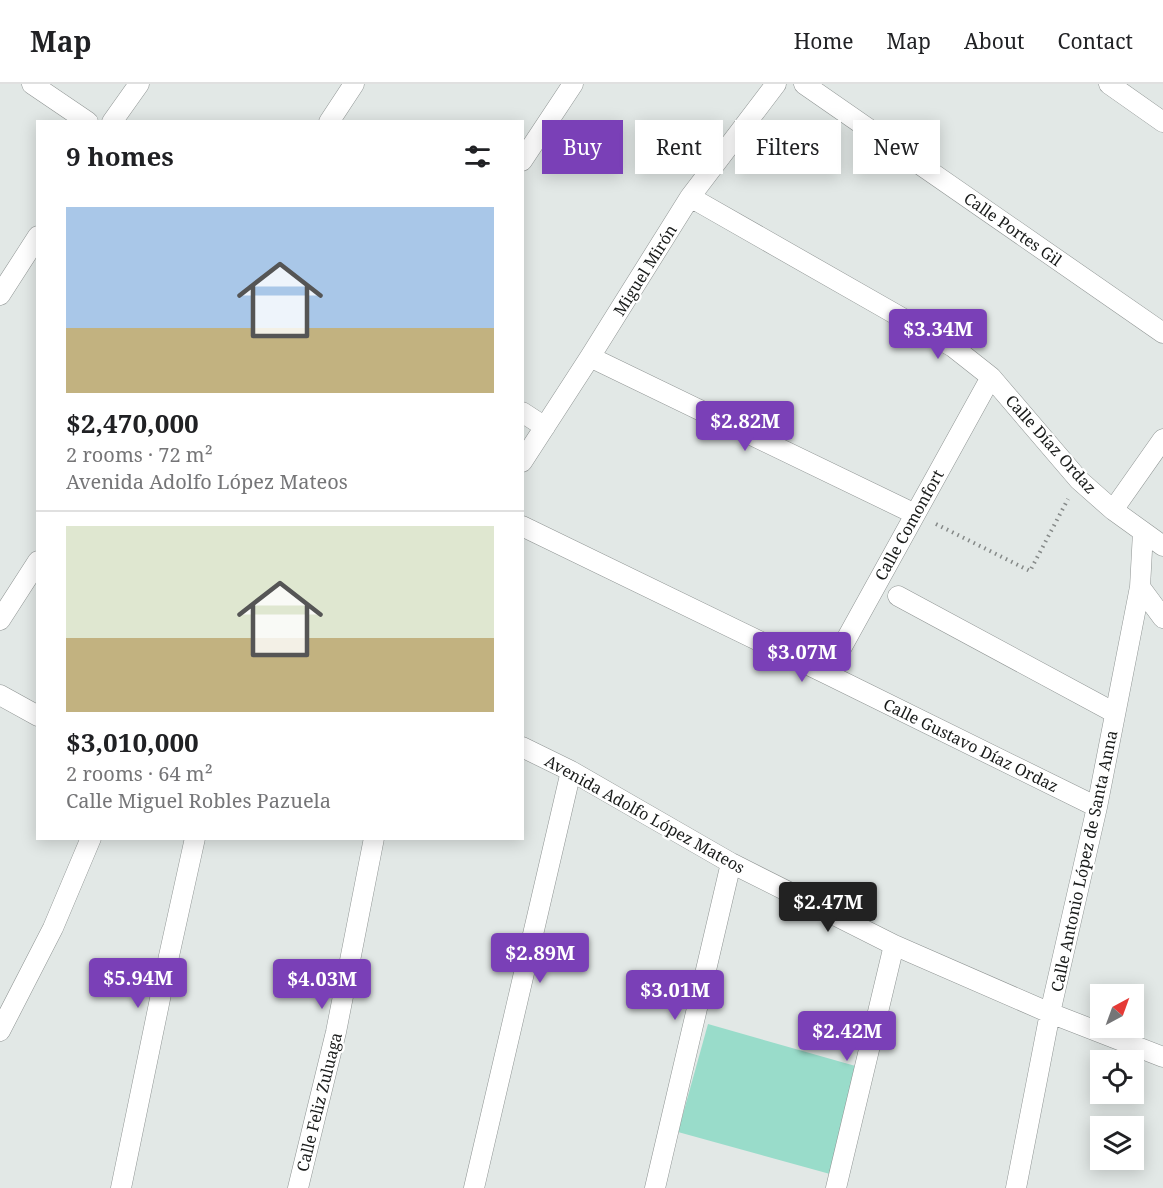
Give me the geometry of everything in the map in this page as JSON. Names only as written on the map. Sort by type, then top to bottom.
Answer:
[{"type":"street","points":[[32,84],[85,120]]},
{"type":"street","points":[[113,120],[139,84]]},
{"type":"street","points":[[330,120],[354,84]]},
{"type":"street","points":[[524,158],[573,84]]},
{"type":"street","name":"Miguel Mirón","points":[[524,459],[690,197],[776,84]]},
{"type":"street","name":"Calle Portes Gil","points":[[804,84],[1163,333]]},
{"type":"street","points":[[1109,84],[1163,122]]},
{"type":"street","name":"Calle Díaz Ordaz","points":[[690,197],[953,347],[991,377],[1078,480],[1113,510],[1163,546]]},
{"type":"street","points":[[0,295],[36,239]]},
{"type":"street","points":[[590,357],[915,514]]},
{"type":"street","name":"Calle Comonfort","points":[[827,674],[991,377]]},
{"type":"street","points":[[524,413],[545,427]]},
{"type":"street","points":[[1113,510],[1163,439]]},
{"type":"street","name":"Calle Gustavo Díaz Ordaz","points":[[524,527],[1097,807]]},
{"type":"street","name":"Calle Antonio López de Santa Anna","points":[[1016,1188],[1050,1013],[1097,807],[1140,587],[1143,532]]},
{"type":"street","points":[[0,620],[36,564]]},
{"type":"street","points":[[1140,587],[1163,618]]},
{"type":"street","points":[[898,596],[1115,713]]},
{"type":"street","points":[[0,695],[36,715]]},
{"type":"street","name":"Avenida Adolfo López Mateos","points":[[524,748],[571,771],[731,863],[894,945],[1050,1013],[1163,1057]]},
{"type":"street","points":[[474,1188],[571,771]]},
{"type":"street","points":[[0,1031],[52,928],[90,840]]},
{"type":"street","points":[[121,1188],[195,840]]},
{"type":"street","name":"Calle Feliz Zuluaga","points":[[298,1188],[336,1032],[374,840]]},
{"type":"street","points":[[655,1188],[731,863]]},
{"type":"street","points":[[836,1188],[894,945]]},
{"type":"path","points":[[915,514],[1030,571],[1078,480]]},
{"type":"green space","points":[[708,1024],[859,1067],[830,1174],[678,1132]]}]
